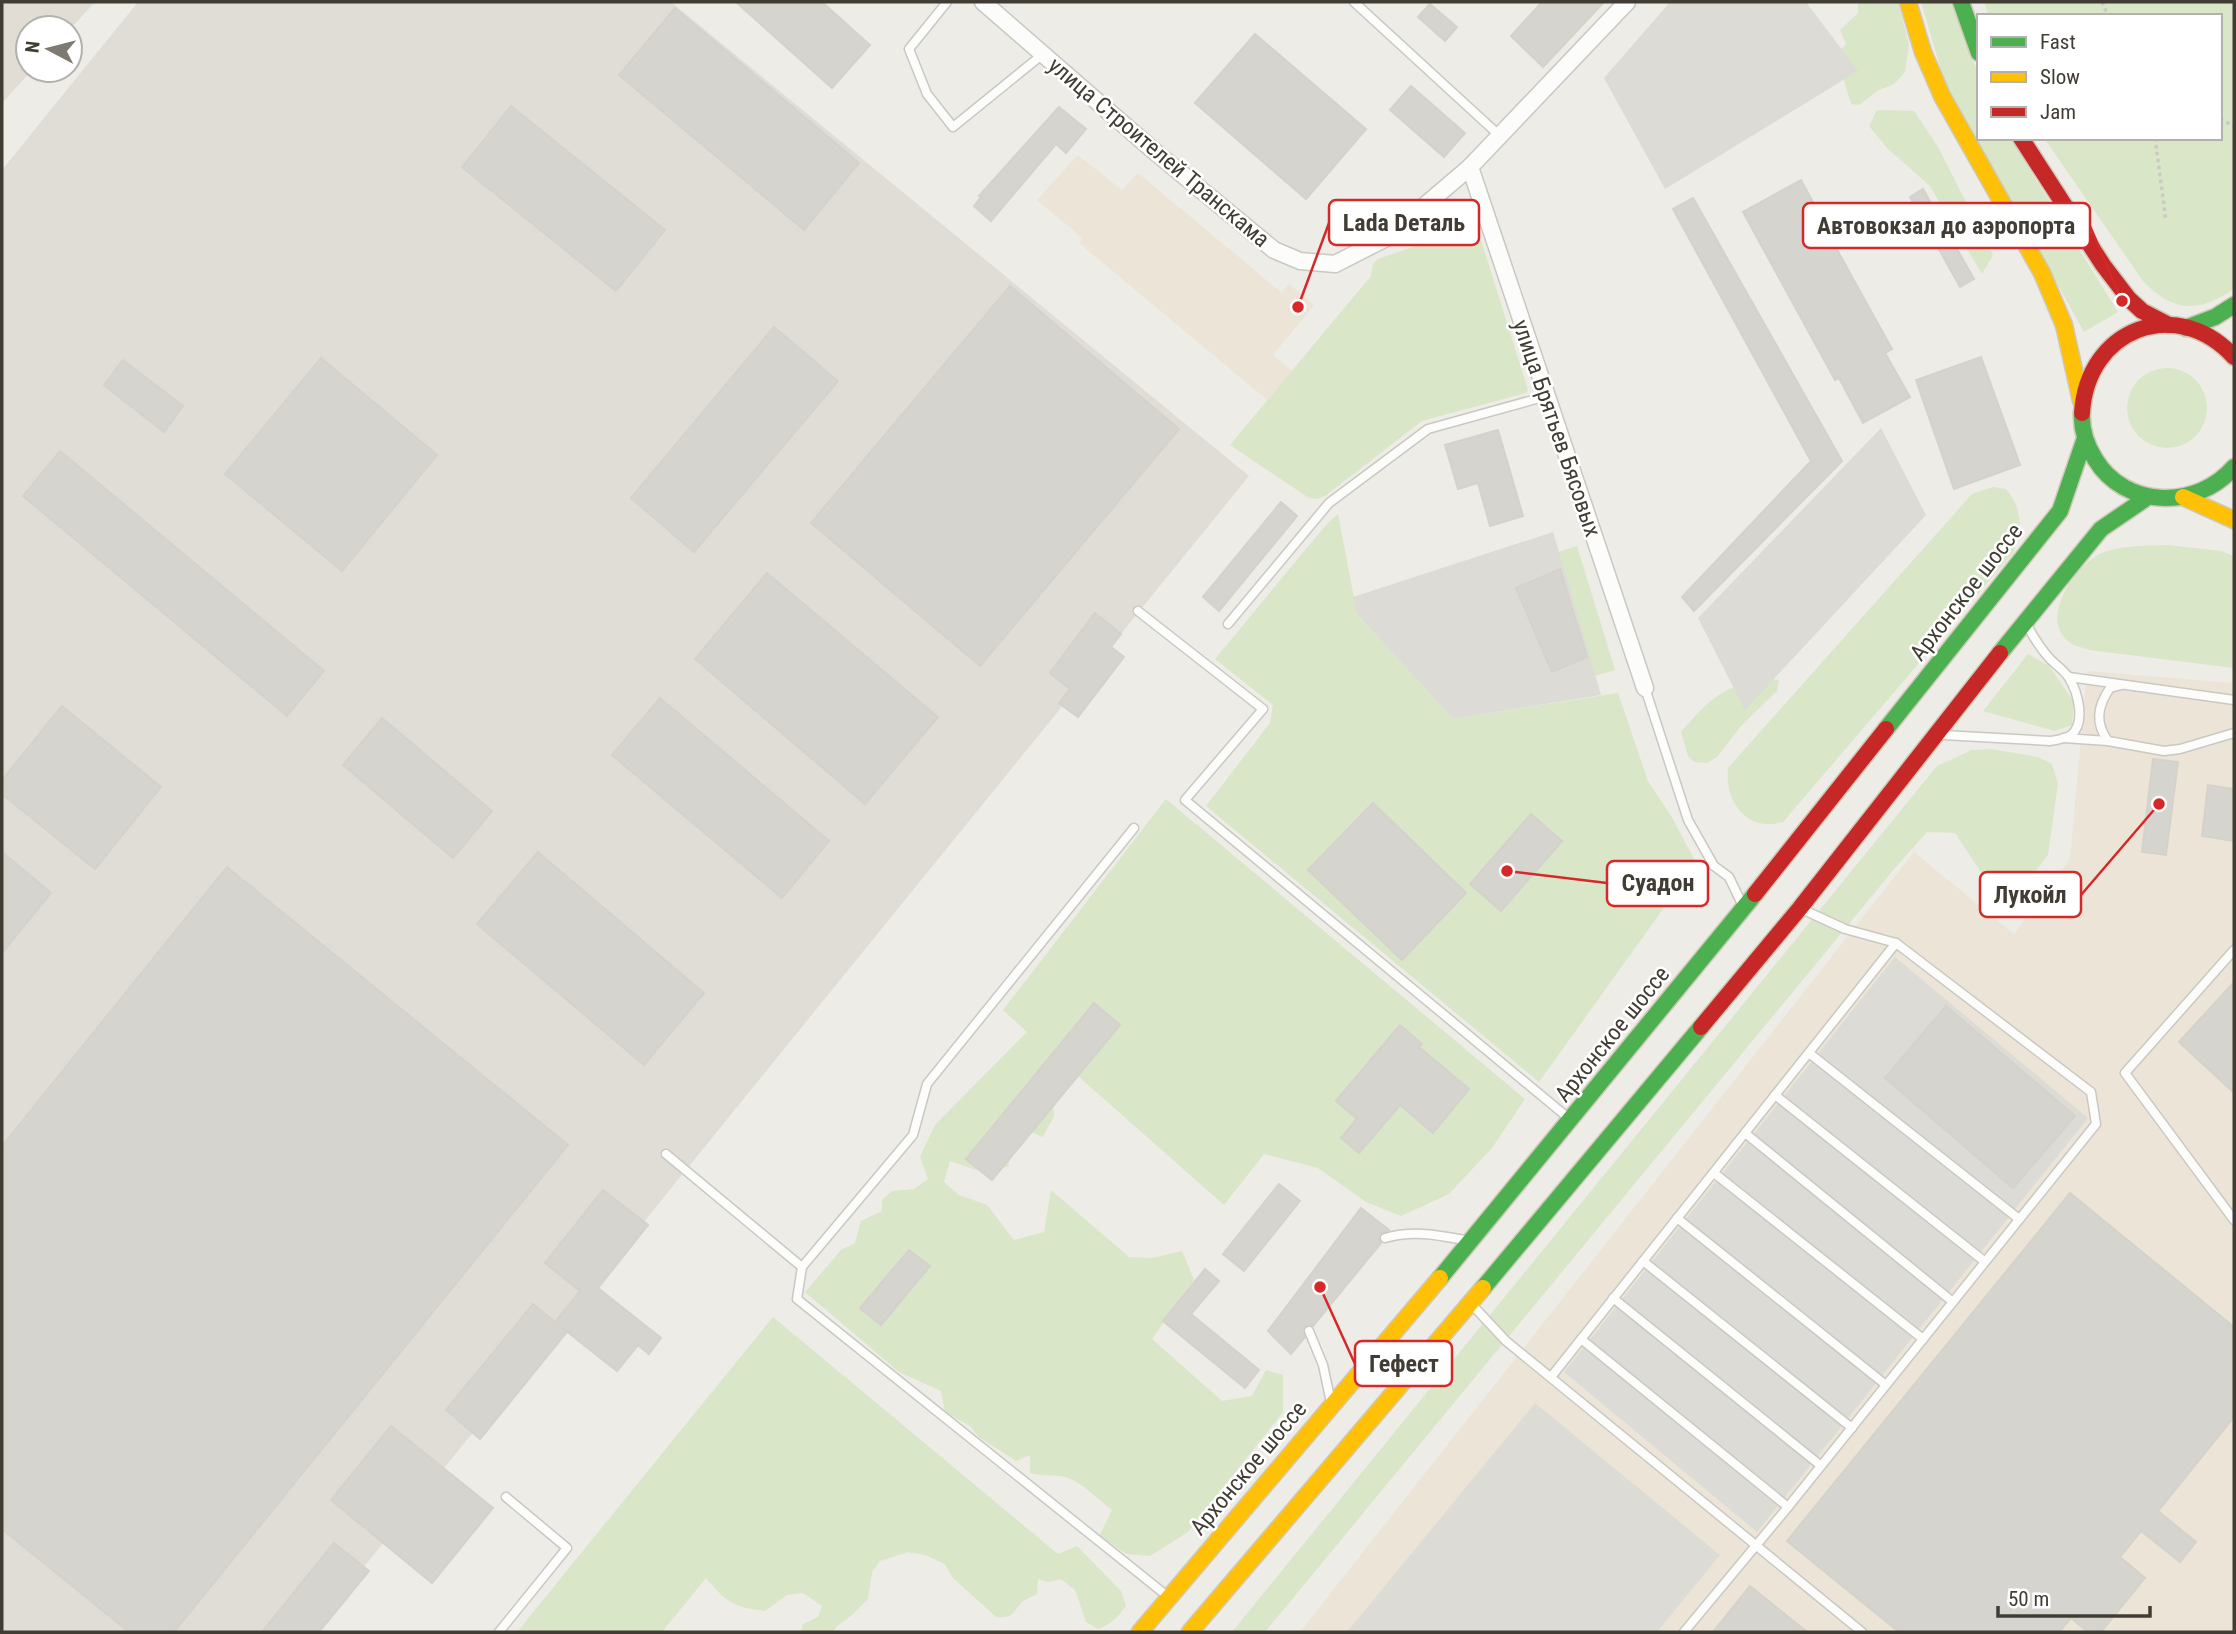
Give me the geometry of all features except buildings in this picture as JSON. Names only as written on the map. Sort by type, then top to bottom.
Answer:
[{"type":"main road","points":[[1908,2],[1923,52],[1942,96],[2042,273],[2063,325],[2081,401]]},
{"type":"main road","points":[[1961,2],[1977,47]]},
{"type":"main road","points":[[2022,140],[2103,265],[2129,299],[2142,311],[2169,325]]},
{"type":"main road","points":[[2186,328],[2215,317],[2234,305]]},
{"type":"main road","points":[[2234,357],[2228,349],[2207,334],[2169,325],[2146,327],[2120,338],[2103,352],[2091,369],[2082,390],[2079,417],[2084,441],[2093,460],[2107,476],[2145,499],[2164,500],[2197,494],[2215,485],[2234,467]]},
{"type":"main road","name":"Архонское шоссе","points":[[1140,1632],[1571,1120],[1744,908],[2060,511],[2084,441]]},
{"type":"main road","points":[[2183,497],[2234,520]]},
{"type":"main road","points":[[1190,1632],[1471,1303],[1800,908],[1933,735],[2101,529],[2145,499]]},
{"type":"street","name":"улица Строителей Транскама","points":[[983,2],[1154,151],[1274,250],[1300,261],[1335,264],[1388,237],[1470,167],[1627,2]]},
{"type":"street","name":"улица Брятьев Бясовых","points":[[1470,167],[1644,688]]},
{"type":"lane","points":[[947,2],[909,49],[927,94],[953,127],[1043,54]]},
{"type":"lane","points":[[1354,2],[1500,136]]},
{"type":"lane","points":[[1228,625],[1329,503],[1428,429],[1546,396]]},
{"type":"lane","points":[[1138,611],[1263,709],[1185,800],[1571,1120]]},
{"type":"lane","points":[[2025,622],[2036,641],[2069,677],[2078,698],[2076,730],[2064,738]]},
{"type":"lane","points":[[2069,677],[2234,700]]},
{"type":"lane","points":[[2108,741],[2100,729],[2098,719],[2101,706],[2110,688],[2124,684]]},
{"type":"lane","points":[[1644,688],[1688,820],[1714,866],[1728,877],[1744,908]]},
{"type":"lane","points":[[1933,735],[2108,741],[2164,751],[2180,750],[2234,733]]},
{"type":"lane","points":[[1134,828],[927,1084],[913,1135],[802,1267],[797,1299],[1168,1597]]},
{"type":"lane","points":[[1684,1632],[2096,1124],[2091,1092],[1896,943],[1845,929],[1800,908]]},
{"type":"lane","points":[[1551,1377],[1896,943]]},
{"type":"lane","points":[[2234,950],[2125,1073],[2234,1220]]},
{"type":"lane","points":[[1809,1053],[2019,1219]]},
{"type":"lane","points":[[1775,1095],[1984,1261]]},
{"type":"lane","points":[[1745,1133],[1953,1302]]},
{"type":"lane","points":[[666,1154],[802,1267]]},
{"type":"lane","points":[[1714,1173],[1923,1339]]},
{"type":"lane","points":[[1677,1218],[1886,1385]]},
{"type":"lane","points":[[1385,1238],[1401,1233],[1422,1232],[1471,1241]]},
{"type":"lane","points":[[1643,1261],[1852,1428]]},
{"type":"lane","points":[[1614,1298],[1820,1465]]},
{"type":"lane","points":[[1471,1303],[1506,1341],[1862,1632]]},
{"type":"lane","points":[[1309,1331],[1323,1365],[1331,1404]]},
{"type":"lane","points":[[1581,1339],[1788,1507]]},
{"type":"lane","points":[[499,1632],[567,1548],[506,1497]]},
{"type":"path","points":[[2155,140],[2166,221]]},
{"type":"shaded area","points":[[2,2],[95,2],[84,14],[14,14],[14,84],[19,84],[2,103]]},
{"type":"shaded area","points":[[138,2],[671,2],[1249,476],[311,1632],[2,1632],[2,170],[72,84],[84,84],[84,69]]},
{"type":"shaded area","points":[[1670,2],[1806,2],[1858,71],[1665,189],[1604,78]]},
{"type":"shaded area","points":[[1078,155],[1122,190],[1138,173],[1282,293],[1289,284],[1314,305],[1273,355],[1292,371],[1267,400],[1079,243],[1082,238],[1037,200]]},
{"type":"shaded area","points":[[1881,428],[1926,515],[1745,710],[1698,618]]},
{"type":"shaded area","points":[[1553,532],[1601,695],[1453,719],[1357,614],[1353,597]]},
{"type":"shaded area","points":[[2087,671],[2234,683],[2234,1632],[1300,1632],[1914,852],[2014,934],[2070,859]]},
{"type":"shaded area","points":[[1895,957],[2088,1118],[1757,1532],[1564,1372]]},
{"type":"shaded area","points":[[1535,1403],[1720,1555],[1657,1632],[1347,1632]]},
{"type":"green space","points":[[1858,2],[1898,2],[1909,44],[1905,72],[1894,84],[1877,91],[1859,105],[1851,104],[1836,54],[1846,44],[1840,30],[1858,13]]},
{"type":"green space","points":[[1921,2],[1951,2],[1977,71],[1977,139],[1944,80]]},
{"type":"green space","points":[[1984,2],[2234,2],[2234,289],[2209,302],[2187,306],[2176,304],[2154,292],[2143,281],[2045,140],[2222,140],[2222,14],[1988,14]]},
{"type":"green space","points":[[1877,110],[1914,111],[1938,147],[1993,255],[1982,274],[1930,186],[1888,149],[1869,126]]},
{"type":"green space","points":[[1977,140],[2011,140],[2118,312],[2084,332]]},
{"type":"green space","points":[[1468,228],[1481,240],[1528,390],[1526,393],[1422,421],[1325,496],[1317,499],[1309,498],[1230,445],[1371,276],[1373,264],[1378,259]]},
{"type":"green space","points":[[2167,368],[2182,371],[2195,380],[2204,393],[2207,408],[2204,423],[2195,436],[2182,445],[2167,448],[2152,445],[2139,436],[2130,423],[2127,408],[2130,393],[2139,380],[2152,371]]},
{"type":"green space","points":[[1993,487],[2006,489],[2016,504],[2019,535],[2014,552],[1783,822],[1759,823],[1741,812],[1730,792],[1728,768],[1972,494]]},
{"type":"green space","points":[[1338,514],[1357,614],[1453,719],[1618,693],[1648,781],[1673,819],[1696,863],[1539,1082],[1206,806],[1270,723],[1273,705],[1215,659]]},
{"type":"green space","points":[[2167,545],[2221,551],[2234,556],[2234,668],[2089,650],[2074,645],[2063,635],[2058,623],[2058,610],[2063,596],[2080,570],[2091,560],[2102,553],[2117,549]]},
{"type":"green space","points":[[1577,546],[1615,670],[1584,679],[1547,556]]},
{"type":"green space","points":[[2028,654],[2049,666],[2074,702],[2072,725],[2055,731],[1983,711]]},
{"type":"green space","points":[[1767,678],[1779,680],[1777,691],[1740,727],[1717,757],[1707,763],[1694,762],[1688,756],[1681,732],[1718,695],[1739,685]]},
{"type":"green space","points":[[1991,749],[2038,757],[2052,764],[2058,784],[2048,855],[2006,910],[1955,833],[1927,832],[1265,1632],[1232,1632],[1937,766],[1972,750]]},
{"type":"green space","points":[[1166,799],[1525,1099],[1492,1148],[1449,1194],[1401,1216],[1366,1202],[1318,1168],[1264,1154],[1224,1205],[1061,1061],[1052,1084],[1054,1116],[1043,1137],[1021,1128],[1015,1134],[1008,1167],[976,1170],[950,1161],[944,1182],[959,1195],[987,1205],[1014,1240],[1044,1232],[1051,1190],[1129,1257],[1152,1258],[1182,1251],[1194,1280],[1152,1339],[1222,1401],[1252,1396],[1266,1370],[1283,1375],[1283,1412],[1188,1532],[1150,1556],[1127,1554],[1099,1536],[1112,1510],[1094,1495],[1066,1478],[1030,1473],[1030,1455],[1016,1461],[979,1437],[970,1426],[945,1412],[941,1391],[899,1372],[805,1292],[841,1250],[855,1243],[861,1221],[882,1211],[882,1200],[892,1191],[914,1189],[928,1179],[920,1157],[935,1125],[1027,1032],[1003,1010]]},
{"type":"green space","points":[[773,1317],[1058,1554],[1077,1546],[1121,1591],[1126,1606],[1120,1614],[1098,1629],[1086,1622],[1075,1590],[1061,1579],[1048,1582],[1038,1579],[1037,1594],[1023,1602],[1012,1615],[996,1617],[952,1577],[945,1564],[925,1555],[908,1552],[880,1561],[872,1572],[868,1599],[833,1632],[801,1632],[803,1624],[818,1617],[822,1606],[803,1593],[787,1595],[765,1611],[731,1602],[706,1578],[662,1632],[517,1632]]},
{"type":"traffic: fast","points":[[1961,2],[1977,47]]},
{"type":"traffic: fast","points":[[2186,328],[2215,317],[2234,305]]},
{"type":"traffic: fast","points":[[2082,413],[2085,437],[2095,459],[2108,475],[2124,487],[2142,495],[2182,497],[2219,481],[2234,467]]},
{"type":"traffic: fast","points":[[1886,729],[2060,511],[2084,441]]},
{"type":"traffic: fast","points":[[2000,653],[2101,529],[2145,499]]},
{"type":"traffic: fast","points":[[1440,1278],[1755,894]]},
{"type":"traffic: fast","points":[[1483,1288],[1701,1027]]},
{"type":"traffic: slow","points":[[1908,2],[1923,52],[1942,96],[2042,273],[2064,325],[2081,401]]},
{"type":"traffic: slow","points":[[2183,497],[2234,520]]},
{"type":"traffic: slow","points":[[1140,1632],[1440,1278]]},
{"type":"traffic: slow","points":[[1190,1632],[1483,1288]]},
{"type":"traffic: jam","points":[[2022,140],[2103,265],[2129,299],[2142,311],[2169,325]]},
{"type":"traffic: jam","points":[[2082,413],[2088,384],[2100,360],[2117,342],[2138,330],[2162,325],[2186,327],[2211,338],[2234,357]]},
{"type":"traffic: jam","points":[[1701,1027],[1800,908],[2000,653]]},
{"type":"traffic: jam","points":[[1755,894],[1886,729]]},
{"type":"place","name":"Автовокзал до аэропорта","points":[[2122,301]]},
{"type":"place","name":"Lada Dеталь","points":[[1298,307]]},
{"type":"place","name":"Лукойл","points":[[2159,804]]},
{"type":"place","name":"Суадон","points":[[1507,871]]},
{"type":"place","name":"Гефест","points":[[1320,1287]]}]
